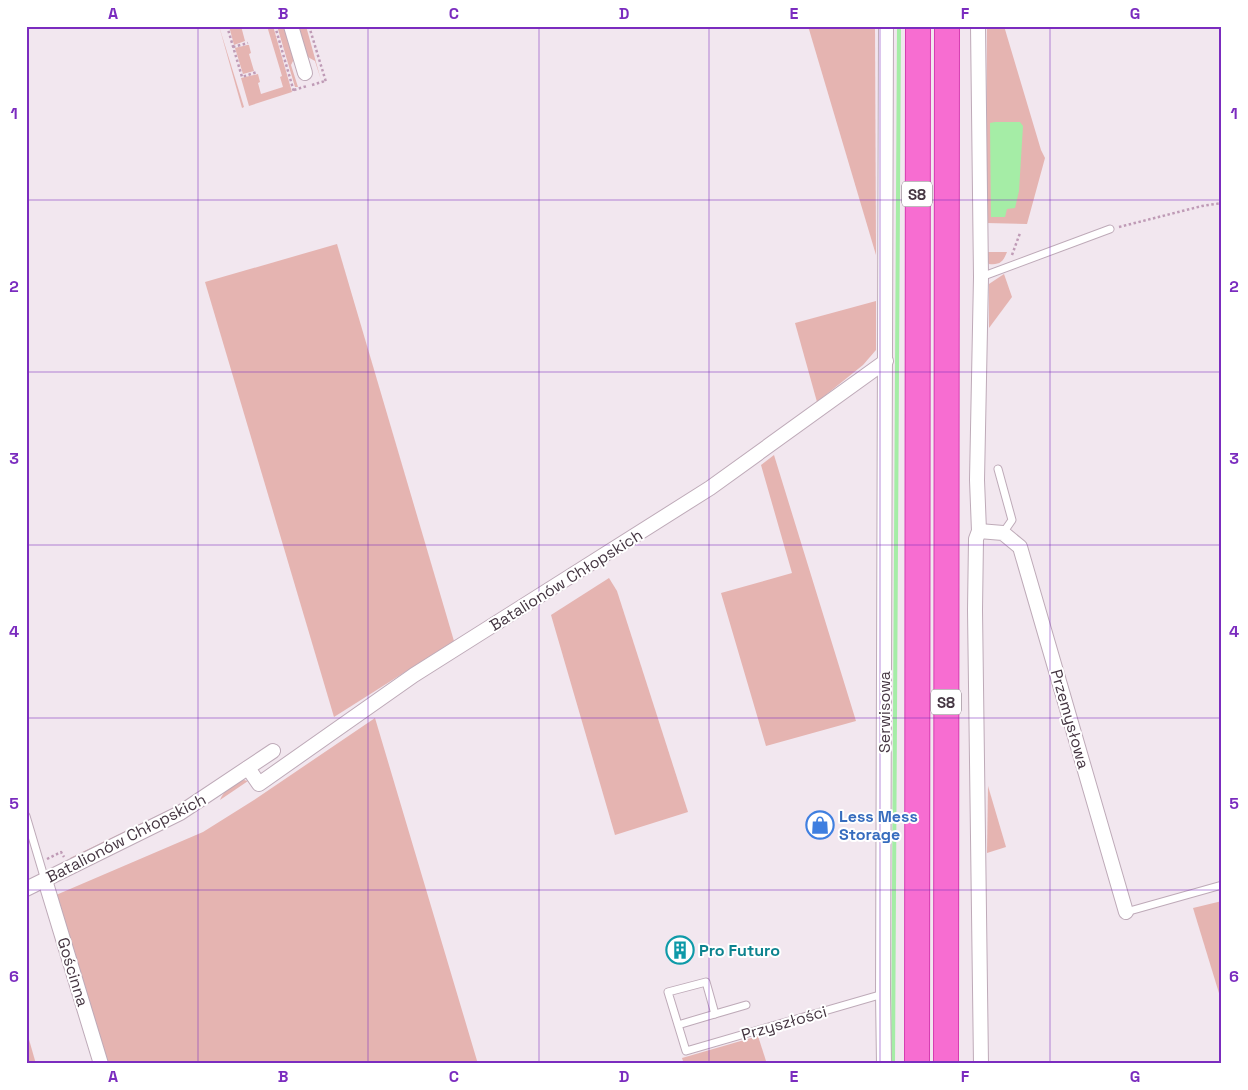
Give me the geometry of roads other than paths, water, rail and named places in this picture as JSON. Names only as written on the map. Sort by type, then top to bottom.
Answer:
[{"type":"highway","name":"S8","points":[[916,1064],[918,26]]},
{"type":"highway","name":"S8","points":[[946,1064],[947,26]]},
{"type":"street","points":[[291,26],[305,74]]},
{"type":"street","name":"Serwisowa","points":[[884,1064],[886,26]]},
{"type":"street","points":[[978,26],[981,277],[977,480],[979,531],[976,539],[975,610],[981,1064]]},
{"type":"street","name":"Batalionów Chłopskich","points":[[248,768],[259,784],[414,675],[710,488],[886,361]]},
{"type":"street","points":[[979,531],[1003,532]]},
{"type":"street","name":"Przemysłowa","points":[[1003,532],[1020,547],[1126,912]]},
{"type":"street","name":"Batalionów Chłopskich","points":[[26,889],[180,813],[273,751]]},
{"type":"street","name":"Gościnna","points":[[46,880],[101,1064]]},
{"type":"lane","points":[[981,277],[1110,229]]},
{"type":"lane","points":[[998,469],[1012,520],[1003,532]]},
{"type":"lane","points":[[26,816],[46,880]]},
{"type":"lane","points":[[1126,912],[1222,885]]},
{"type":"lane","points":[[715,1014],[706,982],[668,992],[678,1025],[715,1014],[746,1004]]},
{"type":"lane","name":"Przyszłości","points":[[678,1025],[686,1051],[883,994]]},
{"type":"waterway","points":[[893,1064],[899,26]]},
{"type":"place","name":"Less Mess Storage","points":[[820,825]]},
{"type":"place","name":"Pro Futuro","points":[[680,950]]}]
